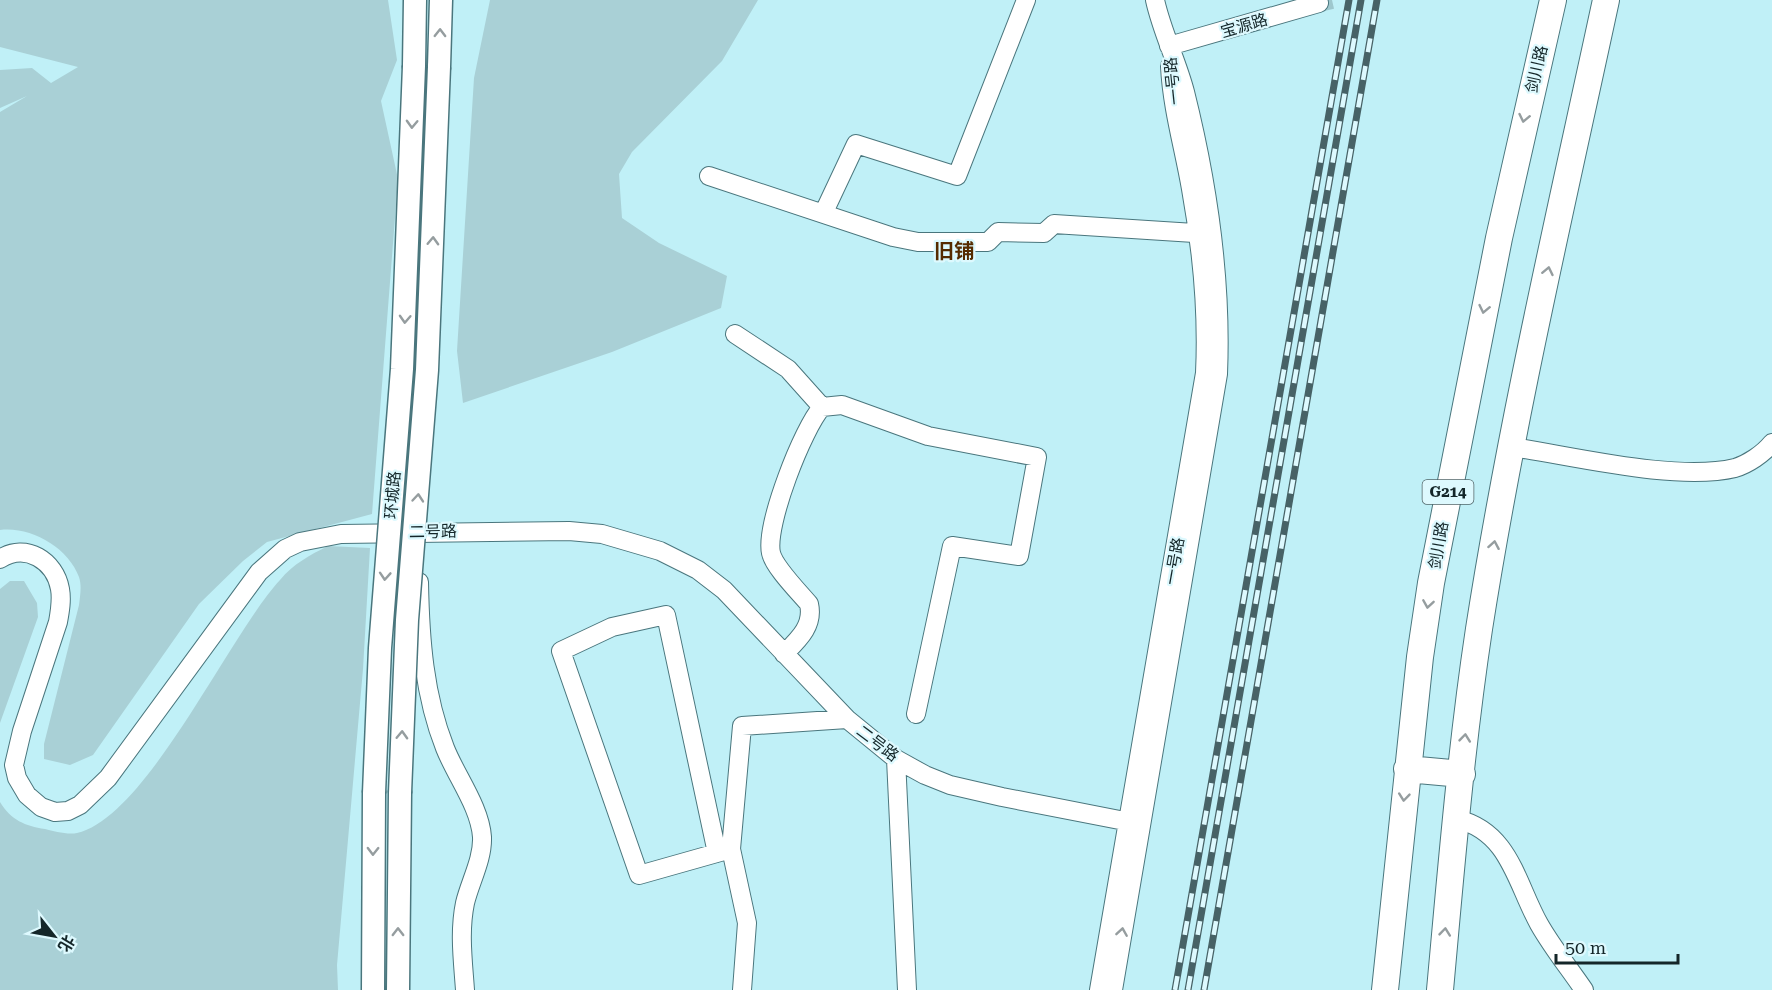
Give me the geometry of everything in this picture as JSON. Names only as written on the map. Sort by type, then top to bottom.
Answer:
[{"type":"highway","name":"剑川路","points":[[1385,990],[1424,628],[1457,443],[1521,133],[1553,0]]},
{"type":"highway","points":[[1440,990],[1480,626],[1512,447],[1606,0]]},
{"type":"highway","points":[[1407,769],[1462,774]]},
{"type":"main road","name":"环城路","points":[[373,990],[374,793],[380,648],[402,359],[415,0]]},
{"type":"main road","name":"环城路","points":[[398,990],[400,793],[407,620],[428,349],[441,0]]},
{"type":"street","points":[[824,212],[856,144],[957,176],[1026,0]]},
{"type":"street","name":"一号路","points":[[1099,990],[1134,823],[1216,395],[1219,317],[1184,89],[1155,0]]},
{"type":"street","name":"宝源路","points":[[1169,46],[1319,3]]},
{"type":"street","points":[[709,176],[824,212],[893,237],[918,242],[988,242],[998,232],[1044,233],[1054,224],[1205,234]]},
{"type":"street","points":[[735,334],[788,369],[822,407]]},
{"type":"street","points":[[784,654],[798,640],[810,621],[811,613],[808,604],[773,559],[771,540],[775,517],[802,441],[814,415],[822,407],[842,405],[928,436],[1037,457],[1019,556],[952,546],[916,714]]},
{"type":"street","points":[[1512,447],[1656,470],[1704,472],[1737,468],[1764,452],[1772,443]]},
{"type":"street","points":[[422,531],[420,611],[428,689],[445,747],[479,822],[482,838],[465,904],[462,942],[465,990]]},
{"type":"street","name":"二号路","points":[[0,559],[15,552],[34,554],[50,567],[60,588],[61,604],[58,622],[22,730],[14,765],[22,788],[34,802],[49,810],[62,811],[80,805],[108,778],[154,718],[231,606],[273,559],[290,547],[314,537],[422,531],[580,532],[630,540],[660,551],[698,570],[724,590],[847,719],[897,759],[926,775],[951,785],[1134,823]]},
{"type":"street","points":[[724,851],[639,876],[561,651],[612,627],[666,615],[724,851],[747,923],[742,990]]},
{"type":"street","points":[[724,851],[742,726],[847,719]]},
{"type":"street","points":[[897,759],[907,990]]},
{"type":"street","points":[[1457,819],[1482,828],[1501,846],[1539,923],[1584,990]]},
{"type":"street","name":"一号路","points":[[1113,990],[1134,823]]},
{"type":"shaded area","points":[[0,0],[388,0],[397,60],[381,101],[398,179],[372,514],[267,542],[243,561],[199,604],[93,755],[70,765],[44,759],[44,744],[79,605],[81,587],[79,577],[66,556],[47,541],[23,531],[0,530],[0,112],[27,96],[0,108],[0,70],[32,68],[51,83],[78,67],[0,47]]},
{"type":"shaded area","points":[[490,0],[758,0],[722,61],[632,152],[619,174],[622,218],[659,243],[727,276],[721,308],[612,352],[463,403],[457,351],[474,78]]},
{"type":"shaded area","points":[[328,546],[370,548],[363,669],[337,965],[338,990],[0,990],[0,802],[19,821],[31,826],[69,834],[77,833],[104,820],[131,794],[159,760],[237,640],[280,580],[308,556]]},
{"type":"shaded area","points":[[10,581],[24,581],[37,603],[38,617],[0,723],[0,589]]},
{"type":"tunnel","points":[[1319,3],[1332,0]]},
{"type":"railway","points":[[1175,990],[1349,0]]},
{"type":"railway","points":[[1188,990],[1361,0]]},
{"type":"railway","points":[[1204,990],[1377,0]]},
{"type":"district","name":"旧铺","points":[[954,251]]}]
